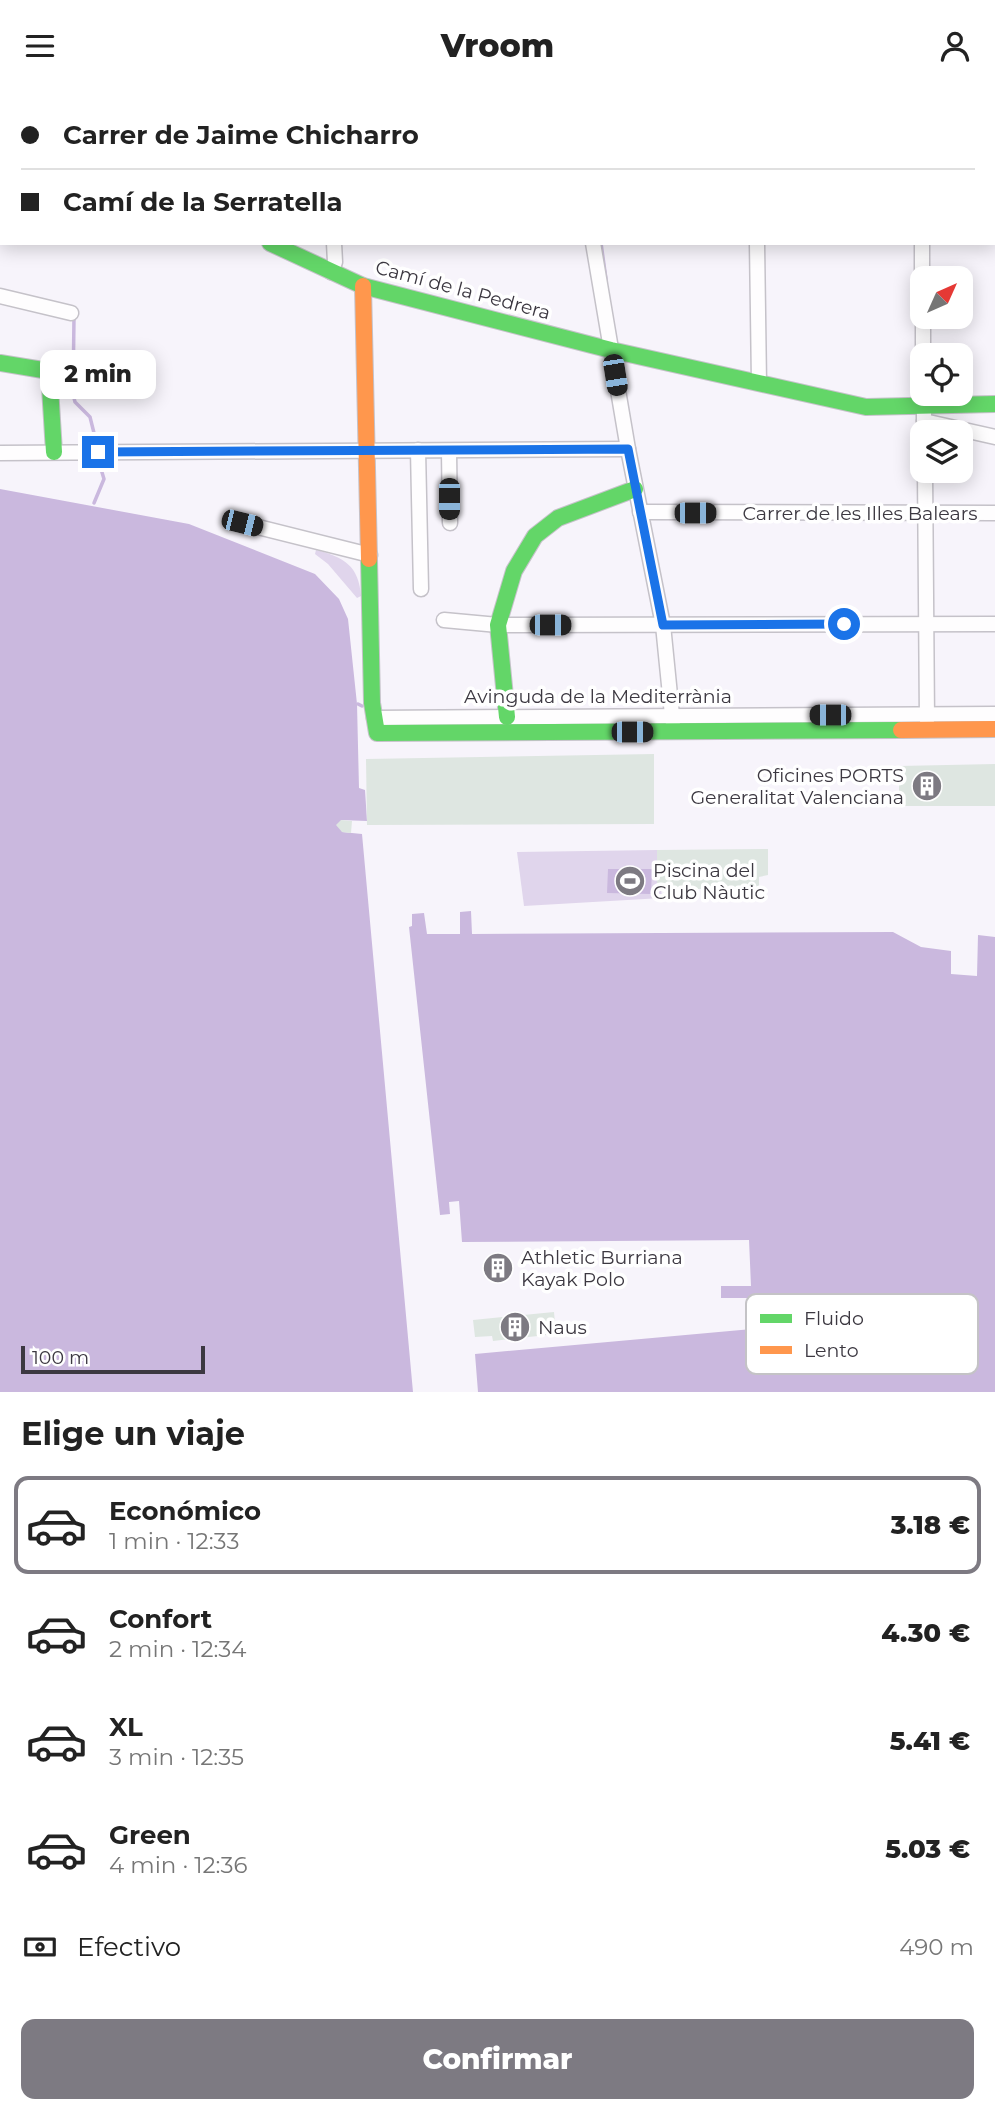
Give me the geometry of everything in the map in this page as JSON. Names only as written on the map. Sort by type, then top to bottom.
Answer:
[{"type":"street","name":"Camí de la Pedrera","points":[[274,245],[363,286],[611,350],[866,407],[924,413],[995,404]]},
{"type":"street","points":[[331,272],[335,262],[334,245]]},
{"type":"street","points":[[593,245],[635,489],[663,625],[673,724]]},
{"type":"street","points":[[757,245],[759,383]]},
{"type":"street","points":[[922,245],[922,266]]},
{"type":"street","points":[[363,286],[374,718]]},
{"type":"street","points":[[0,296],[71,313]]},
{"type":"street","points":[[0,363],[49,371],[54,452]]},
{"type":"street","points":[[924,413],[995,437]]},
{"type":"street","points":[[0,453],[628,449]]},
{"type":"street","points":[[418,450],[421,589]]},
{"type":"street","points":[[449,451],[450,523]]},
{"type":"street","points":[[925,483],[927,722]]},
{"type":"street","points":[[507,717],[498,625],[514,571],[534,536],[558,518],[635,489]]},
{"type":"street","name":"Carrer de les Illes Balears","points":[[640,512],[995,513]]},
{"type":"street","points":[[242,523],[370,555]]},
{"type":"street","points":[[444,620],[498,625],[995,624]]},
{"type":"street","name":"Avinguda de la Mediterrània","points":[[673,724],[507,717],[374,718],[377,733],[673,724],[927,722],[995,714]]},
{"type":"street","name":"Avinguda de la Mediterrània","points":[[927,722],[995,729]]},
{"type":"shaded area","points":[[0,489],[189,524],[315,574],[339,599],[348,619],[357,704],[359,788],[365,790],[367,821],[341,820],[342,832],[362,834],[413,1392],[0,1392]]},
{"type":"shaded area","points":[[316,550],[335,556],[348,564],[357,577],[361,596],[357,598],[328,564],[315,554]]},
{"type":"shaded area","points":[[657,850],[662,898],[524,906],[517,852]]},
{"type":"shaded area","name":"Piscina del Club Nàutic","points":[[608,869],[652,869],[651,894],[607,893]]},
{"type":"shaded area","points":[[471,911],[472,934],[893,932],[921,947],[951,951],[951,974],[977,976],[978,935],[995,937],[995,1392],[478,1392],[475,1354],[746,1330],[746,1374],[978,1374],[978,1294],[746,1294],[746,1298],[721,1298],[721,1286],[751,1286],[749,1240],[462,1242],[459,1201],[449,1202],[450,1214],[440,1215],[409,927],[412,926],[412,914],[424,913],[427,934],[460,934],[460,912]]},
{"type":"building","points":[[654,754],[654,824],[367,825],[366,759]]},
{"type":"building","points":[[995,764],[995,806],[899,806],[899,766]]},
{"type":"building","points":[[341,820],[352,821],[351,833],[342,832],[336,825]]},
{"type":"building","points":[[768,849],[768,875],[759,877],[759,889],[657,889],[657,850]]},
{"type":"building","name":"Athletic Burriana Kayak Polo","points":[[509,1259],[509,1276],[488,1276],[487,1260]]},
{"type":"building","name":"Naus","points":[[554,1312],[556,1334],[493,1341],[492,1336],[475,1337],[473,1320]]},
{"type":"waterway","points":[[601,245],[606,279]]},
{"type":"waterway","points":[[74,317],[73,394],[75,402],[90,417],[97,445]]},
{"type":"waterway","points":[[94,503],[104,479],[101,469]]},
{"type":"waterway","points":[[358,704],[362,706]]},
{"type":"traffic: fast","points":[[274,245],[363,286],[611,350],[866,407],[995,404]]},
{"type":"traffic: fast","points":[[0,363],[49,371],[54,452]]},
{"type":"traffic: fast","points":[[507,717],[498,625],[514,571],[535,536],[558,518],[635,489]]},
{"type":"traffic: fast","points":[[369,559],[372,703],[377,733],[901,730]]},
{"type":"traffic: slow","points":[[363,286],[369,559]]},
{"type":"traffic: slow","points":[[901,730],[995,729]]},
{"type":"place","name":"Oficines PORTS Generalitat Valenciana","points":[[927,786]]},
{"type":"place","name":"Piscina del Club Nàutic","points":[[630,881]]},
{"type":"place","name":"Athletic Burriana Kayak Polo","points":[[498,1268]]},
{"type":"place","name":"Naus","points":[[515,1327]]},
{"type":"route","points":[[98,452],[628,449],[663,625],[844,624]]}]
